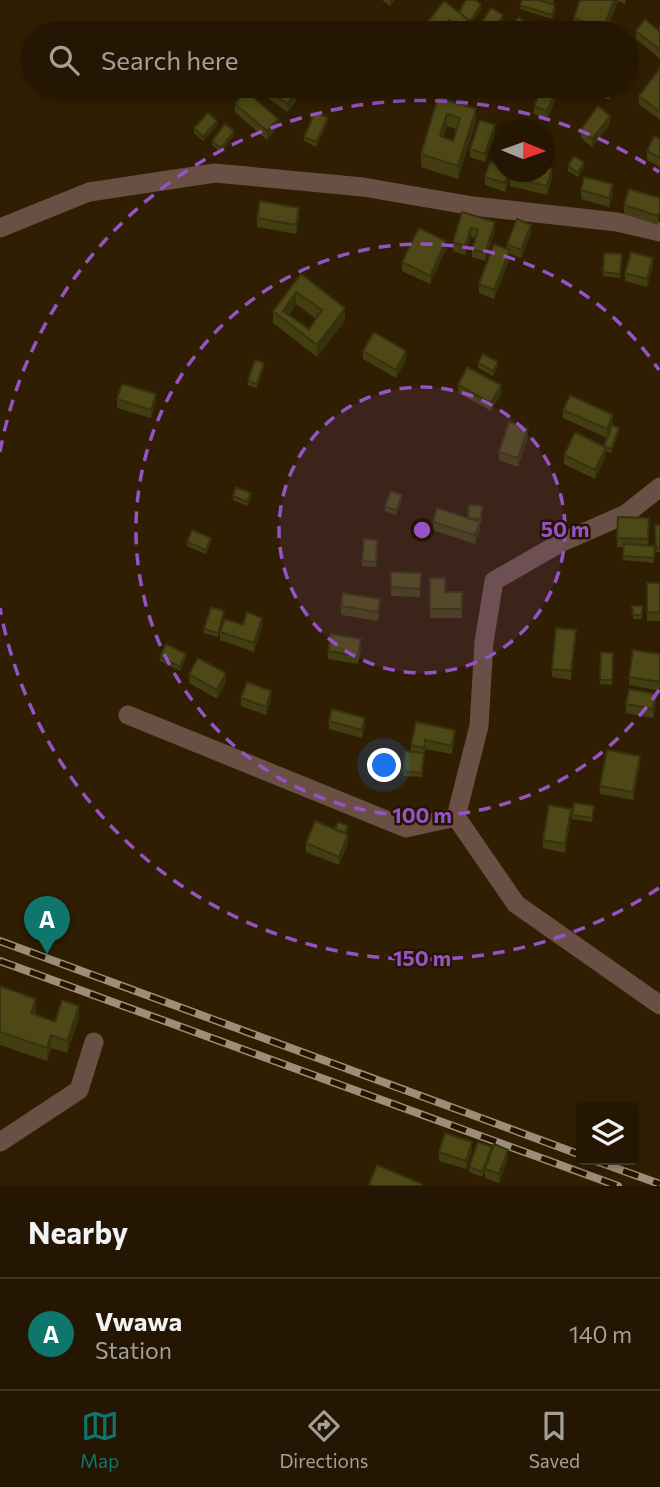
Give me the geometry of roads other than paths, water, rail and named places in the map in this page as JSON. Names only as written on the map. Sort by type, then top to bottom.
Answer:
[{"type":"street","points":[[0,228],[89,192],[215,173],[363,187],[474,206],[617,222],[660,232]]},
{"type":"street","points":[[660,487],[626,514],[560,543],[494,580],[484,642],[479,726],[456,817],[516,905],[660,1005]]},
{"type":"street","points":[[128,715],[406,828],[456,817]]},
{"type":"street","points":[[0,1142],[79,1090],[94,1042]]},
{"type":"railway","points":[[0,941],[576,1153]]},
{"type":"railway","points":[[0,961],[618,1186]]},
{"type":"railway","points":[[607,1165],[660,1184]]},
{"type":"place","name":"Vwawa","points":[[47,954]]}]
